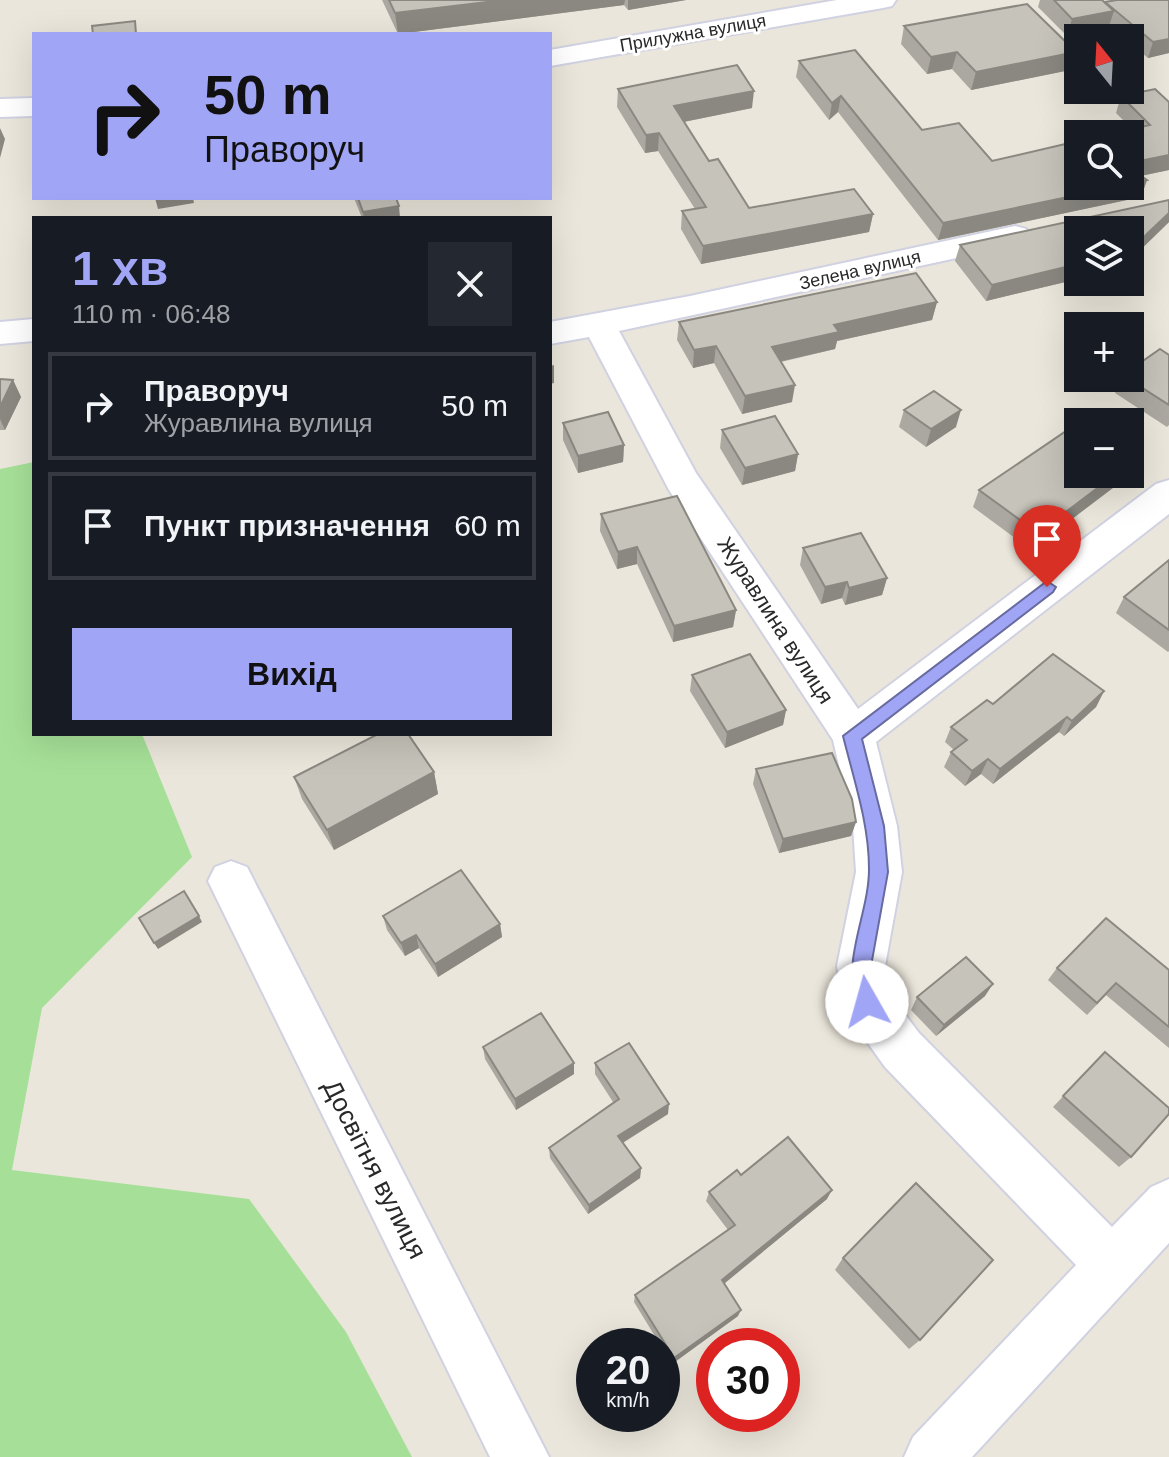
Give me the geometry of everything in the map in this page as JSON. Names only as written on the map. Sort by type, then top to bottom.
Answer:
[{"type":"street","name":"Прилужна вулиця","points":[[552,58],[883,0]]},
{"type":"street","points":[[0,108],[32,107]]},
{"type":"street","name":"Зелена вулиця","points":[[552,333],[1047,229]]},
{"type":"street","name":"Журавлина вулиця","points":[[599,324],[682,481],[853,736],[875,826],[879,872],[861,966],[867,1002],[902,1050],[1113,1265]]},
{"type":"street","points":[[0,333],[32,330]]},
{"type":"street","points":[[853,736],[1169,494]]},
{"type":"street","name":"Досвітня вулиця","points":[[231,881],[520,1457]]},
{"type":"street","points":[[933,1457],[1169,1205]]},
{"type":"green space","points":[[32,462],[32,736],[143,736],[192,857],[42,1008],[12,1170],[249,1199],[346,1332],[412,1457],[0,1457],[0,469]]},
{"type":"building","points":[[389,0],[504,0],[395,13]]},
{"type":"building","points":[[1054,0],[1102,0],[1114,11],[1072,19]]},
{"type":"building","points":[[1169,0],[1169,39],[1153,42],[1144,34],[1144,24],[1131,24],[1105,2]]},
{"type":"building","points":[[1027,4],[1064,40],[1064,54],[976,72],[957,52],[931,57],[904,26]]},
{"type":"building","points":[[135,21],[136,32],[93,32],[92,26]]},
{"type":"building","points":[[855,50],[922,130],[959,123],[992,161],[1064,144],[1064,198],[943,223],[841,96],[832,103],[799,61]]},
{"type":"building","points":[[737,65],[754,91],[674,106],[709,161],[718,159],[749,208],[854,189],[873,214],[703,246],[682,211],[706,207],[659,133],[646,135],[618,89]]},
{"type":"building","points":[[1155,89],[1169,102],[1169,155],[1144,160],[1144,126],[1150,125],[1129,104],[1144,104],[1144,91]]},
{"type":"building","points":[[359,200],[397,200],[399,206],[363,212]]},
{"type":"building","points":[[1169,200],[1169,213],[1144,237],[1144,216],[1095,216]]},
{"type":"building","points":[[1064,223],[1064,267],[992,285],[960,245]]},
{"type":"building","points":[[916,273],[937,302],[834,325],[839,332],[772,347],[795,385],[745,396],[716,346],[694,350],[679,322]]},
{"type":"building","points":[[1160,349],[1169,355],[1169,405],[1144,389],[1144,360]]},
{"type":"building","points":[[0,379],[13,380],[0,407]]},
{"type":"building","points":[[934,391],[961,410],[931,429],[904,410]]},
{"type":"building","points":[[608,412],[624,445],[578,456],[563,423]]},
{"type":"building","points":[[775,416],[798,454],[745,468],[722,430]]},
{"type":"building","points":[[1064,432],[1064,488],[1097,488],[1038,533],[979,490]]},
{"type":"building","points":[[677,496],[736,610],[674,626],[637,547],[618,552],[601,514]]},
{"type":"building","points":[[861,533],[887,578],[849,588],[847,582],[825,587],[803,548]]},
{"type":"building","points":[[1169,560],[1169,630],[1124,597]]},
{"type":"building","points":[[750,654],[786,710],[727,732],[692,675]]},
{"type":"building","points":[[1053,654],[1104,691],[1072,721],[1067,717],[1000,769],[988,759],[972,771],[951,752],[967,740],[951,727],[987,700],[993,704]]},
{"type":"building","points":[[374,736],[409,736],[434,772],[327,830],[294,777]]},
{"type":"building","points":[[832,753],[852,799],[856,822],[783,839],[756,769]]},
{"type":"building","points":[[461,870],[500,924],[435,964],[416,935],[401,943],[383,916]]},
{"type":"building","points":[[184,891],[199,916],[154,943],[139,918]]},
{"type":"building","points":[[1106,918],[1169,970],[1169,1027],[1116,983],[1097,1003],[1057,968]]},
{"type":"building","points":[[966,957],[993,984],[944,1025],[917,997]]},
{"type":"building","points":[[541,1013],[574,1063],[515,1099],[483,1047]]},
{"type":"building","points":[[629,1043],[669,1104],[618,1136],[641,1168],[589,1205],[549,1148],[619,1099],[595,1063]]},
{"type":"building","points":[[1105,1052],[1169,1108],[1169,1114],[1131,1157],[1063,1096]]},
{"type":"building","points":[[788,1137],[832,1190],[722,1280],[741,1310],[716,1328],[696,1328],[696,1342],[680,1354],[680,1328],[655,1328],[635,1295],[735,1225],[709,1192],[737,1170],[741,1175]]},
{"type":"building","points":[[916,1183],[993,1260],[920,1340],[843,1258]]},
{"type":"route","points":[[867,1002],[861,966],[879,872],[875,826],[853,736],[1047,587]]}]
